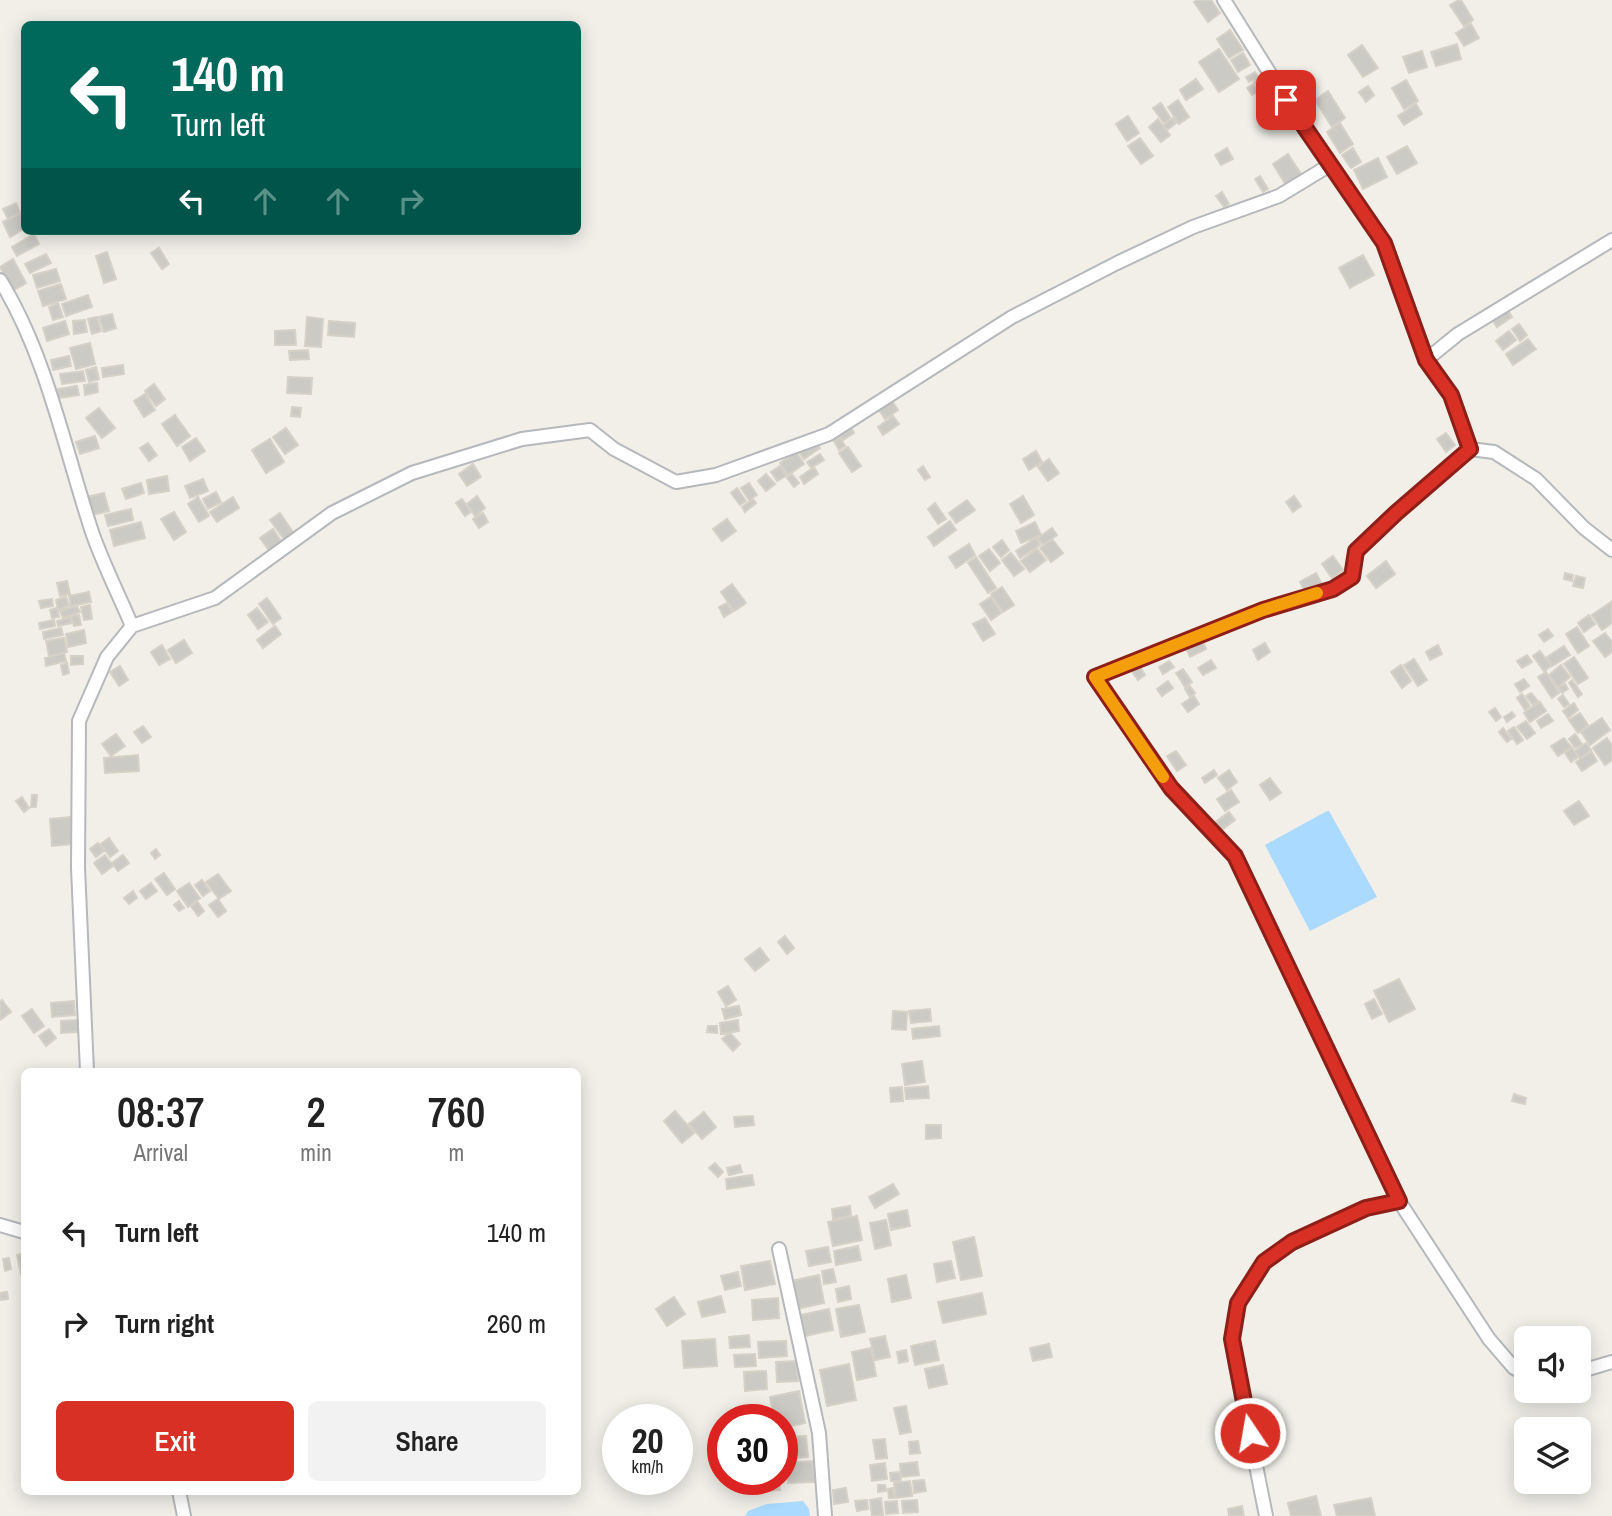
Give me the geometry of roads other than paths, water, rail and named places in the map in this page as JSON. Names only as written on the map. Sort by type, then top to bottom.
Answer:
[{"type":"street","points":[[1224,0],[1299,120],[1384,243],[1426,360],[1451,395],[1470,449]]},
{"type":"street","points":[[87,1068],[78,868],[79,721],[107,657],[132,626],[215,598],[332,513],[412,472],[522,439],[590,430],[614,449],[676,482],[716,475],[829,434],[1012,317],[1193,227],[1279,196],[1330,165]]},
{"type":"street","points":[[1426,360],[1458,334],[1612,240]]},
{"type":"street","points":[[0,280],[20,313],[57,413],[93,534],[132,626]]},
{"type":"street","points":[[1514,1368],[1489,1339],[1399,1201],[1235,856],[1171,788],[1095,677],[1263,610],[1333,589],[1352,577],[1356,551],[1470,449],[1493,452],[1536,479],[1584,528],[1612,550]]},
{"type":"street","points":[[1266,1516],[1232,1339],[1238,1303],[1264,1262],[1292,1242],[1366,1208],[1399,1201]]},
{"type":"street","points":[[0,1225],[21,1231]]},
{"type":"street","points":[[779,1249],[819,1433],[825,1516]]},
{"type":"street","points":[[1591,1368],[1612,1362]]},
{"type":"street","points":[[181,1495],[184,1516]]},
{"type":"water","points":[[1327,811],[1377,897],[1310,931],[1265,845]]},
{"type":"water","points":[[803,1501],[810,1516],[745,1516],[748,1511],[767,1504]]}]
